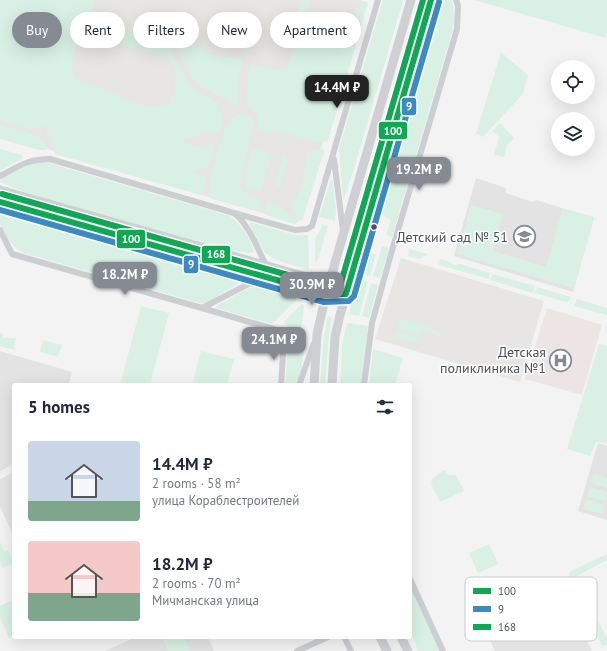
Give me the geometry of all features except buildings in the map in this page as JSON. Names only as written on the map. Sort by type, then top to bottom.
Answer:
[{"type":"main road","points":[[314,383],[317,334],[326,294],[411,0]]},
{"type":"main road","points":[[332,383],[335,337],[346,294],[431,0]]},
{"type":"main road","points":[[0,190],[266,265],[329,285],[346,294]]},
{"type":"main road","points":[[0,202],[326,294],[346,294]]},
{"type":"main road","points":[[381,639],[387,651]]},
{"type":"main road","points":[[402,639],[408,651]]},
{"type":"street","points":[[0,176],[26,162],[40,159],[50,159],[289,229],[302,231],[308,229],[312,226],[334,155],[378,0]]},
{"type":"street","points":[[364,383],[372,323],[392,249],[457,30],[458,6],[456,0]]},
{"type":"street","points":[[334,155],[343,237]]},
{"type":"street","points":[[234,213],[242,219],[266,265]]},
{"type":"street","points":[[0,230],[12,254],[279,331],[284,339],[281,383]]},
{"type":"street","points":[[202,308],[264,276]]},
{"type":"street","points":[[300,383],[317,334]]},
{"type":"street","points":[[412,583],[443,651]]},
{"type":"street","points":[[297,651],[324,639]]},
{"type":"street","points":[[345,639],[351,651]]},
{"type":"shaded area","points":[[32,0],[362,0],[359,12],[270,12],[270,48],[349,48],[302,219],[296,223],[0,135],[0,112],[18,48],[62,48],[62,12],[29,12]]},
{"type":"shaded area","name":"Детский сад № 51","points":[[476,178],[506,188],[506,193],[533,202],[536,200],[594,218],[573,292],[454,256]]},
{"type":"shaded area","points":[[401,258],[544,301],[520,382],[375,339]]},
{"type":"shaded area","name":"Детская поликлиника №1","points":[[547,308],[602,325],[582,395],[525,379]]},
{"type":"shaded area","points":[[0,351],[72,372],[69,383],[12,383],[12,465],[0,471]]},
{"type":"shaded area","points":[[598,443],[607,446],[607,520],[578,511]]},
{"type":"shaded area","points":[[12,473],[12,533],[0,506],[0,479]]},
{"type":"shaded area","points":[[132,639],[209,639],[214,651],[105,651]]},
{"type":"shaded area","points":[[490,641],[587,641],[592,651],[495,651]]},
{"type":"green space","points":[[0,0],[95,0],[92,12],[70,12],[70,48],[74,48],[72,56],[72,67],[75,78],[142,105],[155,107],[170,104],[176,80],[173,65],[167,57],[125,46],[125,27],[133,28],[133,48],[171,48],[177,63],[192,88],[218,104],[222,119],[222,128],[216,134],[204,130],[197,136],[183,139],[183,143],[204,147],[209,144],[213,145],[213,152],[208,168],[195,169],[194,172],[207,178],[204,192],[200,195],[55,154],[53,144],[44,126],[30,129],[0,121]]},
{"type":"green space","points":[[300,0],[310,0],[307,12],[298,12]]},
{"type":"green space","points":[[383,0],[403,0],[353,172],[343,199],[339,149]]},
{"type":"green space","points":[[419,0],[424,0],[346,269],[341,267]]},
{"type":"green space","points":[[440,0],[451,0],[454,11],[453,29],[392,237],[386,235],[391,220],[386,218],[379,210]]},
{"type":"green space","points":[[474,0],[607,0],[607,31],[605,38]]},
{"type":"green space","points":[[361,1],[366,1],[368,3],[361,27],[361,12],[358,12]]},
{"type":"green space","points":[[199,47],[206,53],[242,60],[242,66],[238,78],[238,104],[235,105],[201,86],[191,75],[178,48]]},
{"type":"green space","points":[[293,48],[355,48],[328,141],[315,142],[285,133],[257,131],[258,116],[254,111],[246,107],[249,69],[251,64],[279,71],[286,70]]},
{"type":"green space","points":[[501,52],[528,75],[523,94],[483,137],[476,134]]},
{"type":"green space","points":[[242,113],[254,120],[240,182],[240,188],[247,194],[261,200],[259,212],[212,199],[209,194],[211,174],[223,134],[233,117]]},
{"type":"green space","points":[[500,123],[514,138],[507,145],[504,157],[494,155],[499,137],[492,131]]},
{"type":"green space","points":[[0,125],[33,135],[39,138],[48,148],[45,150],[39,150],[0,139]]},
{"type":"green space","points":[[323,148],[324,152],[302,221],[299,220],[291,209],[302,186],[307,152]]},
{"type":"green space","points":[[0,149],[22,155],[23,158],[0,171]]},
{"type":"green space","points":[[253,149],[272,154],[261,190],[248,189],[244,184]]},
{"type":"green space","points":[[283,155],[288,159],[280,187],[278,187],[274,186]]},
{"type":"green space","points":[[37,162],[45,162],[230,216],[245,232],[251,242],[254,252],[251,253],[222,249],[30,194],[0,182],[1,179],[24,166]]},
{"type":"green space","points":[[331,179],[333,182],[336,211],[335,221],[319,217]]},
{"type":"green space","points":[[267,203],[281,206],[297,223],[294,224],[266,215],[265,209]]},
{"type":"green space","points":[[471,205],[503,214],[493,251],[546,267],[563,208],[594,217],[574,288],[457,254]]},
{"type":"green space","points":[[0,209],[29,214],[216,267],[241,277],[243,281],[209,301],[199,303],[24,253],[12,244],[3,231],[0,222]]},
{"type":"green space","points":[[251,222],[295,235],[308,235],[309,270],[276,260],[265,253],[249,224]]},
{"type":"green space","points":[[323,225],[328,226],[318,259],[315,263],[315,238]]},
{"type":"green space","points":[[382,246],[389,248],[380,278],[373,276]]},
{"type":"green space","points":[[409,249],[428,254],[419,259],[408,256]]},
{"type":"green space","points":[[367,252],[376,254],[370,276],[361,273]]},
{"type":"green space","points":[[440,259],[448,261],[454,265],[460,264],[490,273],[489,279],[439,265]]},
{"type":"green space","points":[[492,274],[535,286],[533,293],[490,280]]},
{"type":"green space","points":[[359,279],[368,282],[359,316],[349,314]]},
{"type":"green space","points":[[371,283],[378,285],[369,318],[362,316]]},
{"type":"green space","points":[[263,285],[301,295],[272,324],[216,308],[216,306],[249,288]]},
{"type":"green space","points":[[537,287],[571,297],[569,301],[565,302],[535,293]]},
{"type":"green space","points":[[577,299],[607,308],[607,315],[574,306]]},
{"type":"green space","points":[[301,304],[303,304],[304,307],[299,343],[294,342],[291,331],[284,322]]},
{"type":"green space","points":[[141,306],[169,313],[151,383],[121,383]]},
{"type":"green space","points":[[328,316],[332,317],[325,383],[320,383],[324,336]]},
{"type":"green space","points":[[400,318],[431,327],[430,329],[441,333],[440,336],[422,331],[420,336],[397,329]]},
{"type":"green space","points":[[347,323],[368,326],[362,383],[340,383],[342,345]]},
{"type":"green space","points":[[396,331],[420,338],[418,344],[395,337]]},
{"type":"green space","points":[[2,332],[3,338],[16,338],[14,350],[0,346],[0,333]]},
{"type":"green space","points":[[43,340],[62,345],[58,357],[40,352]]},
{"type":"green space","points":[[599,344],[607,346],[607,443],[596,442],[590,456],[567,449]]},
{"type":"green space","points":[[288,347],[304,350],[301,371],[296,383],[285,383]]},
{"type":"green space","points":[[373,349],[403,358],[396,383],[369,383]]},
{"type":"green space","points":[[201,351],[234,359],[228,383],[193,383]]},
{"type":"green space","points":[[444,470],[449,475],[456,475],[464,491],[440,502],[431,484],[432,479]]},
{"type":"green space","points":[[593,474],[607,478],[607,488],[591,483]]},
{"type":"green space","points":[[589,487],[607,492],[606,501],[587,496]]},
{"type":"green space","points":[[586,499],[605,505],[603,514],[583,509]]},
{"type":"green space","points":[[0,542],[4,551],[8,550],[12,564],[3,568],[0,561]]},
{"type":"green space","points":[[489,544],[498,564],[478,573],[469,553]]},
{"type":"green space","points":[[607,554],[607,560],[577,577],[570,577],[569,574],[571,571]]},
{"type":"green space","points":[[412,589],[440,651],[418,651],[412,635]]},
{"type":"green space","points":[[12,600],[12,637],[9,638],[0,617],[0,606]]},
{"type":"green space","points":[[597,618],[607,639],[607,645],[602,646],[597,635]]},
{"type":"green space","points":[[163,639],[185,639],[190,651],[168,651]]},
{"type":"transit line","name":"168","points":[[2,194],[327,286],[340,286],[423,0]]},
{"type":"transit line","name":"100","points":[[0,202],[326,294],[346,294],[431,0]]},
{"type":"transit line","name":"9","points":[[0,210],[324,302],[349,301],[354,296],[439,2]]},
{"type":"place","name":"Детский сад № 51","points":[[524,237]]},
{"type":"place","name":"Детская поликлиника №1","points":[[561,360]]}]
